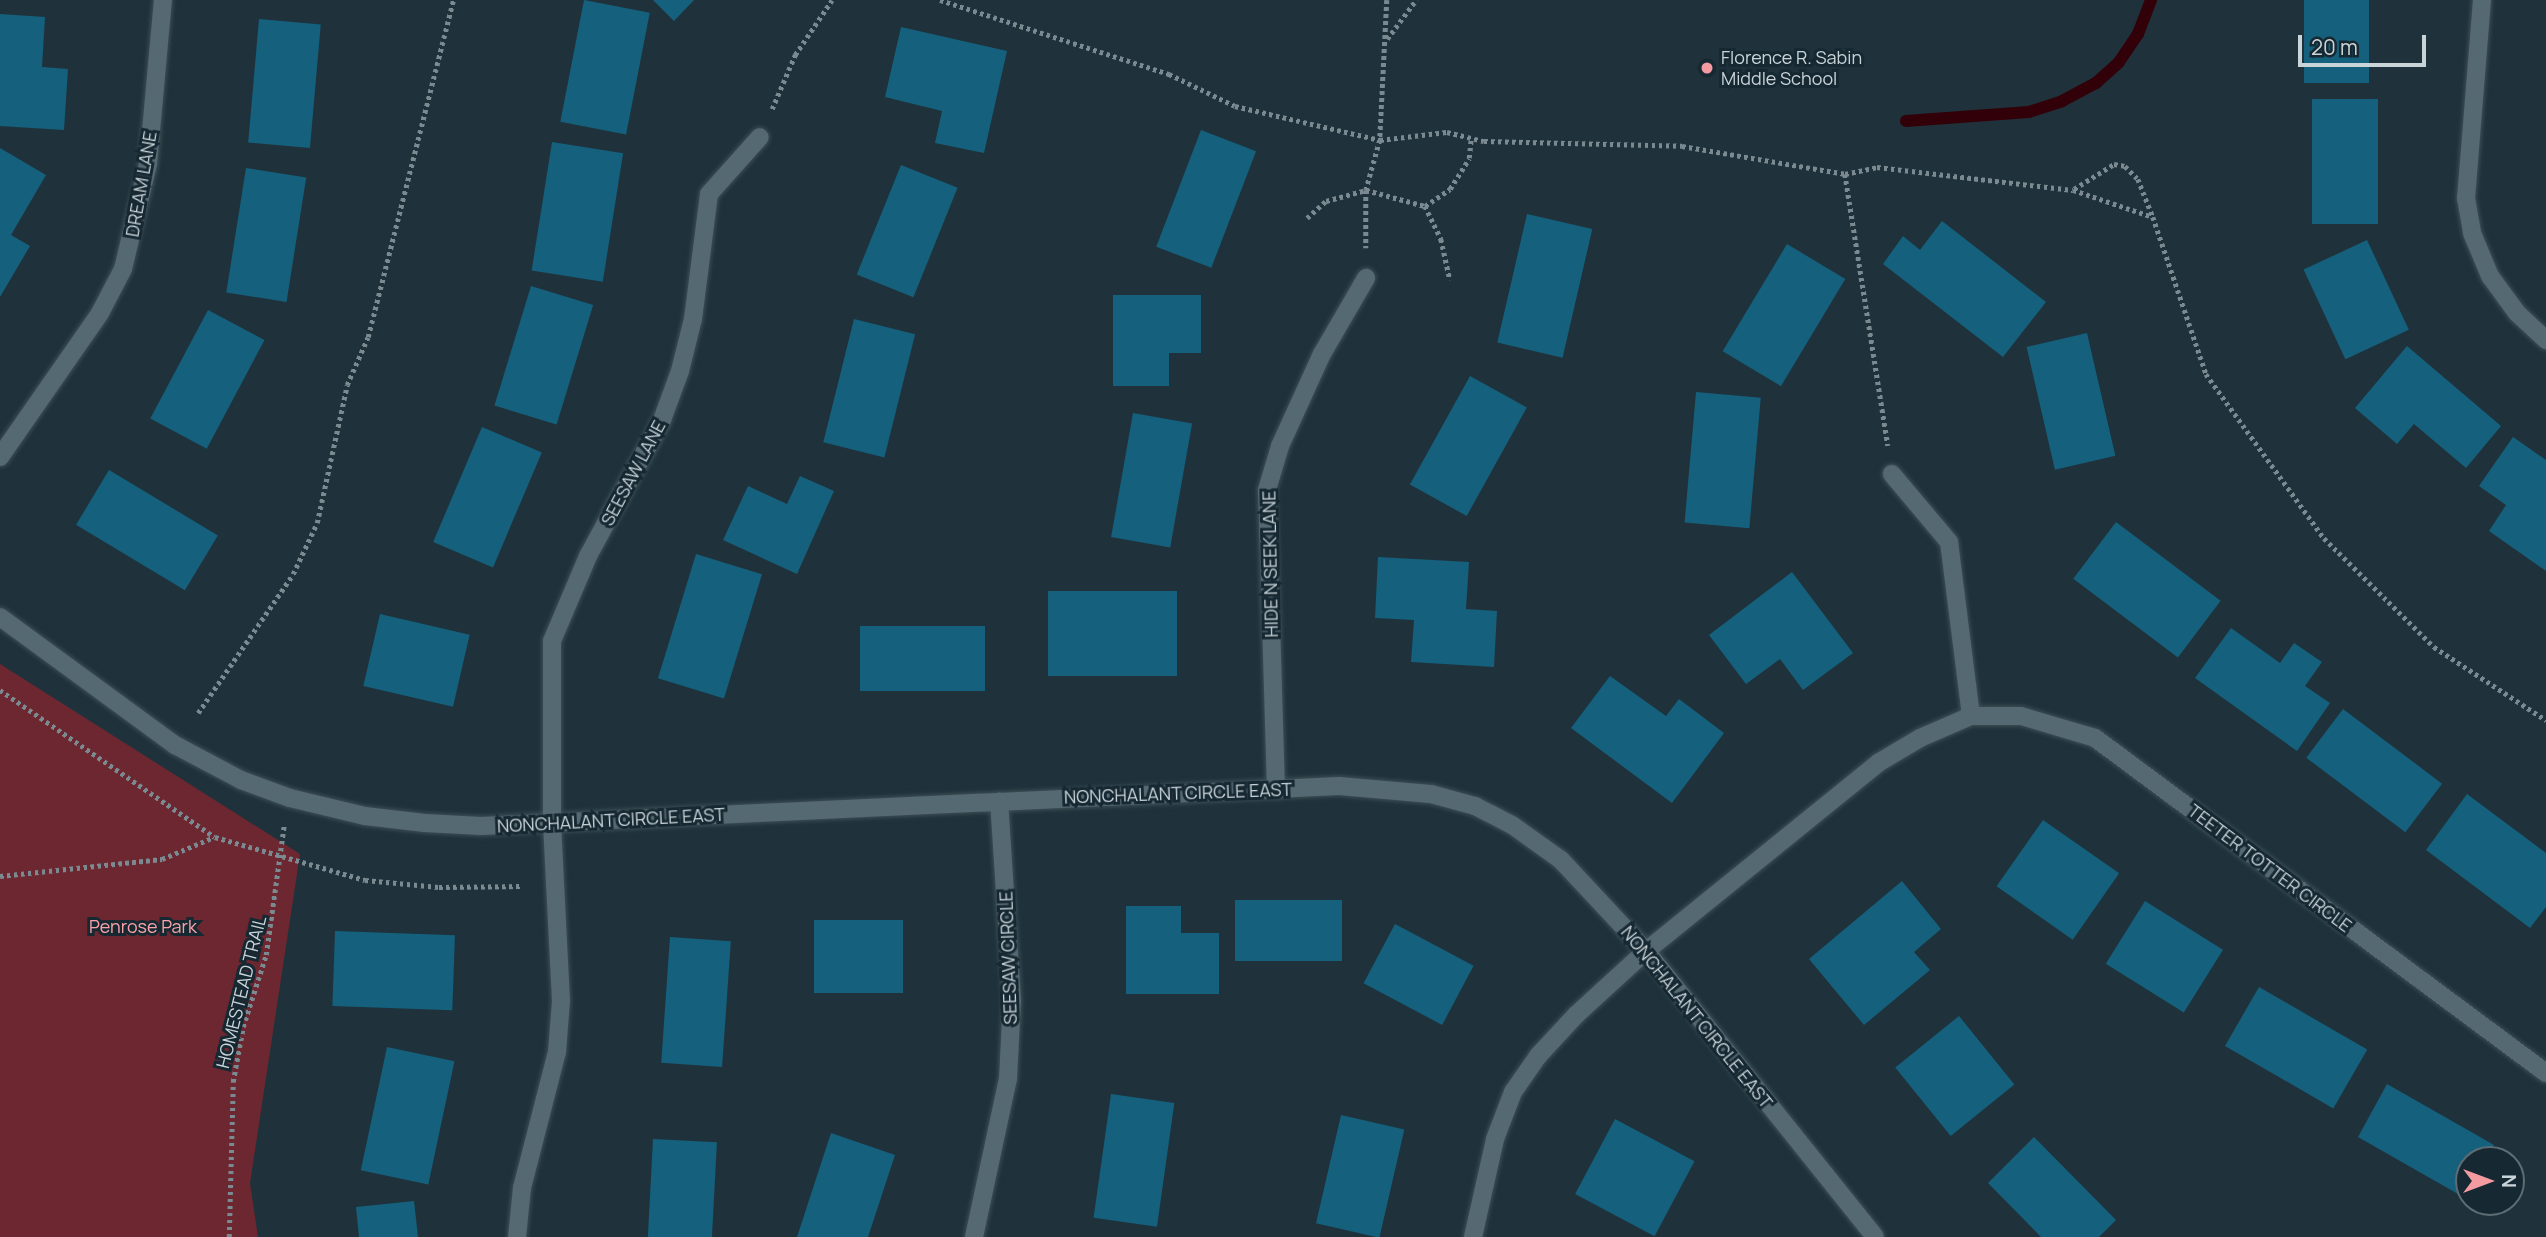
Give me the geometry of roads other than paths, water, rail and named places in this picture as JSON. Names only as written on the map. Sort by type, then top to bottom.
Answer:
[{"type":"street","name":"DREAM LANE","points":[[0,457],[100,313],[123,269],[148,164],[163,0]]},
{"type":"street","points":[[2482,0],[2466,198],[2472,233],[2490,276],[2517,313],[2546,340]]},
{"type":"street","name":"SEESAW LANE","points":[[552,823],[552,641],[588,555],[662,420],[680,371],[693,319],[709,194],[760,137]]},
{"type":"street","name":"HIDE N SEEK LANE","points":[[1276,789],[1267,490],[1280,446],[1322,354],[1366,278]]},
{"type":"street","points":[[1892,474],[1949,542],[1971,716]]},
{"type":"street","name":"NONCHALANT CIRCLE EAST","points":[[0,617],[175,745],[241,780],[290,798],[365,816],[425,823],[552,823],[1276,789],[1388,789],[1475,806],[1561,860],[1647,951],[1874,1237]]},
{"type":"street","name":"TEETER TOTTER CIRCLE","points":[[1473,1237],[1495,1139],[1513,1092],[1538,1056],[1577,1014],[1647,951],[1878,763],[1920,737],[1971,716],[2021,716],[2095,738],[2546,1073]]},
{"type":"street","name":"SEESAW CIRCLE","points":[[974,1237],[1008,1079],[1012,1001],[999,801]]},
{"type":"street","points":[[517,1237],[522,1188],[557,1052],[561,1001],[552,823]]},
{"type":"waterway","points":[[1906,121],[2029,112],[2062,101],[2096,83],[2119,62],[2138,34],[2151,0]]},
{"type":"place","name":"Florence R. Sabin Middle School","points":[[1707,68]]},
{"type":"park label","name":"Penrose Park","points":[[143,926]]}]
